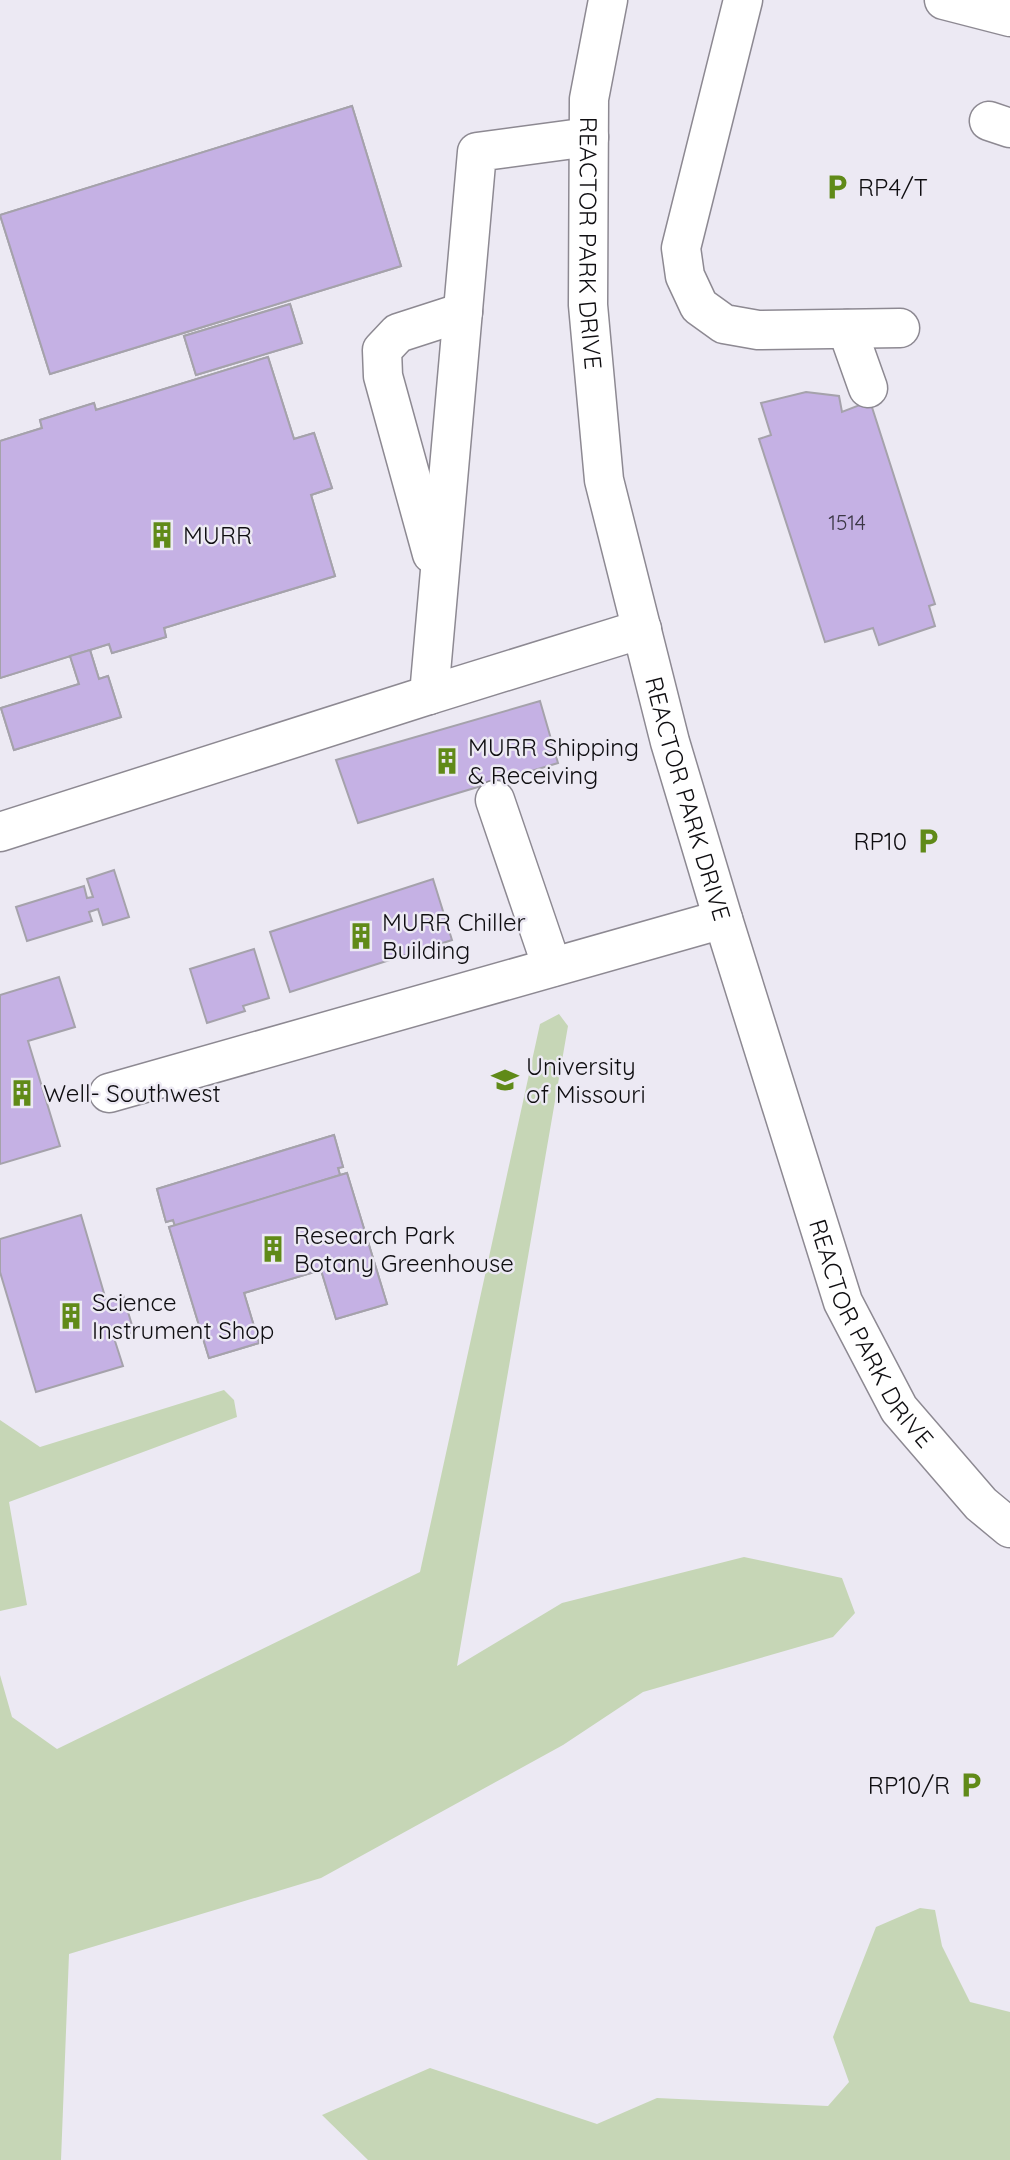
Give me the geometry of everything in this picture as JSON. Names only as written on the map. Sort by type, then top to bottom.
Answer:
[{"type":"street","name":"REACTOR PARK DRIVE","points":[[608,0],[589,99],[588,306],[604,480],[670,742],[843,1302],[899,1409],[981,1504],[1010,1528]]},
{"type":"street","points":[[743,0],[681,248],[685,276],[699,306],[724,324],[758,330],[900,328]]},
{"type":"street","points":[[944,0],[1010,17]]},
{"type":"street","points":[[429,695],[477,152],[589,137]]},
{"type":"street","points":[[439,580],[383,376],[382,350],[398,333],[463,312]]},
{"type":"street","points":[[847,329],[868,388]]},
{"type":"street","points":[[0,832],[642,629]]},
{"type":"street","points":[[495,800],[552,967]]},
{"type":"street","points":[[110,1093],[723,919]]},
{"type":"green space","points":[[559,1014],[568,1026],[457,1666],[562,1603],[744,1557],[842,1578],[855,1613],[833,1637],[643,1692],[563,1745],[321,1878],[69,1954],[61,2160],[0,2160],[0,1675],[12,1717],[57,1749],[420,1572],[540,1024]]},
{"type":"green space","points":[[224,1390],[234,1400],[237,1417],[9,1502],[27,1605],[0,1611],[0,1420],[40,1447]]},
{"type":"green space","points":[[920,1908],[935,1910],[942,1946],[970,2002],[1010,2012],[1010,2160],[368,2160],[322,2115],[430,2068],[597,2124],[657,2098],[828,2106],[849,2082],[833,2037],[876,1927]]},
{"type":"building","points":[[352,106],[401,266],[50,374],[0,215]]},
{"type":"building","points":[[352,106],[401,266],[50,374],[0,215]]},
{"type":"building","points":[[290,304],[302,343],[196,375],[184,336]]},
{"type":"building","points":[[290,304],[302,343],[196,375],[184,336]]},
{"type":"building","name":"MURR","points":[[268,357],[294,439],[314,433],[332,488],[311,495],[335,576],[164,628],[166,637],[112,653],[109,644],[90,650],[99,679],[108,676],[121,717],[14,750],[1,708],[79,684],[70,656],[0,678],[0,441],[42,428],[40,420],[94,403],[96,410]]},
{"type":"building","name":"MURR","points":[[268,357],[294,439],[314,433],[332,488],[311,495],[335,576],[164,628],[166,637],[112,653],[109,644],[0,678],[0,441],[42,428],[40,420],[94,403],[96,410]]},
{"type":"building","points":[[806,392],[839,396],[842,412],[870,401],[935,604],[929,606],[935,626],[879,645],[873,628],[825,642],[759,439],[771,435],[761,403]]},
{"type":"building","points":[[90,650],[99,679],[108,676],[121,717],[14,750],[1,708],[79,684],[70,656]]},
{"type":"building","name":"MURR Shipping & Receiving","points":[[540,701],[558,763],[358,823],[336,760]]},
{"type":"building","points":[[114,870],[129,917],[103,925],[98,909],[89,912],[92,921],[27,941],[16,907],[84,886],[87,898],[93,897],[87,879]]},
{"type":"building","name":"MURR Chiller Building","points":[[433,879],[452,940],[290,992],[270,932]]},
{"type":"building","points":[[254,949],[269,998],[243,1006],[245,1011],[207,1023],[190,969]]},
{"type":"building","name":"Well- Southwest","points":[[59,977],[75,1027],[28,1041],[60,1146],[0,1164],[0,995]]},
{"type":"building","name":"Research Park Botany Greenhouse","points":[[334,1135],[343,1167],[338,1168],[340,1175],[347,1173],[387,1304],[336,1319],[321,1270],[244,1293],[259,1343],[209,1358],[169,1227],[175,1226],[173,1220],[166,1222],[157,1189]]},
{"type":"building","points":[[334,1135],[343,1167],[338,1168],[340,1175],[175,1226],[173,1220],[166,1222],[157,1189]]},
{"type":"building","name":"Research Park Botany Greenhouse","points":[[347,1173],[387,1304],[336,1319],[321,1270],[244,1293],[259,1343],[209,1358],[169,1227]]},
{"type":"building","name":"Science Instrument Shop","points":[[81,1215],[106,1300],[123,1295],[134,1332],[114,1338],[123,1366],[36,1392],[0,1272],[0,1239]]},
{"type":"place","name":"RP4/T","points":[[837,187]]},
{"type":"place","name":"MURR","points":[[162,535]]},
{"type":"place","name":"MURR Shipping & Receiving","points":[[447,761]]},
{"type":"place","name":"RP10","points":[[928,841]]},
{"type":"place","name":"MURR Chiller Building","points":[[361,936]]},
{"type":"place","name":"University of Missouri","points":[[505,1080]]},
{"type":"place","name":"Well- Southwest","points":[[22,1093]]},
{"type":"place","name":"Research Park Botany Greenhouse","points":[[273,1249]]},
{"type":"place","name":"Science Instrument Shop","points":[[71,1316]]},
{"type":"place","name":"RP10/R","points":[[971,1785]]}]
